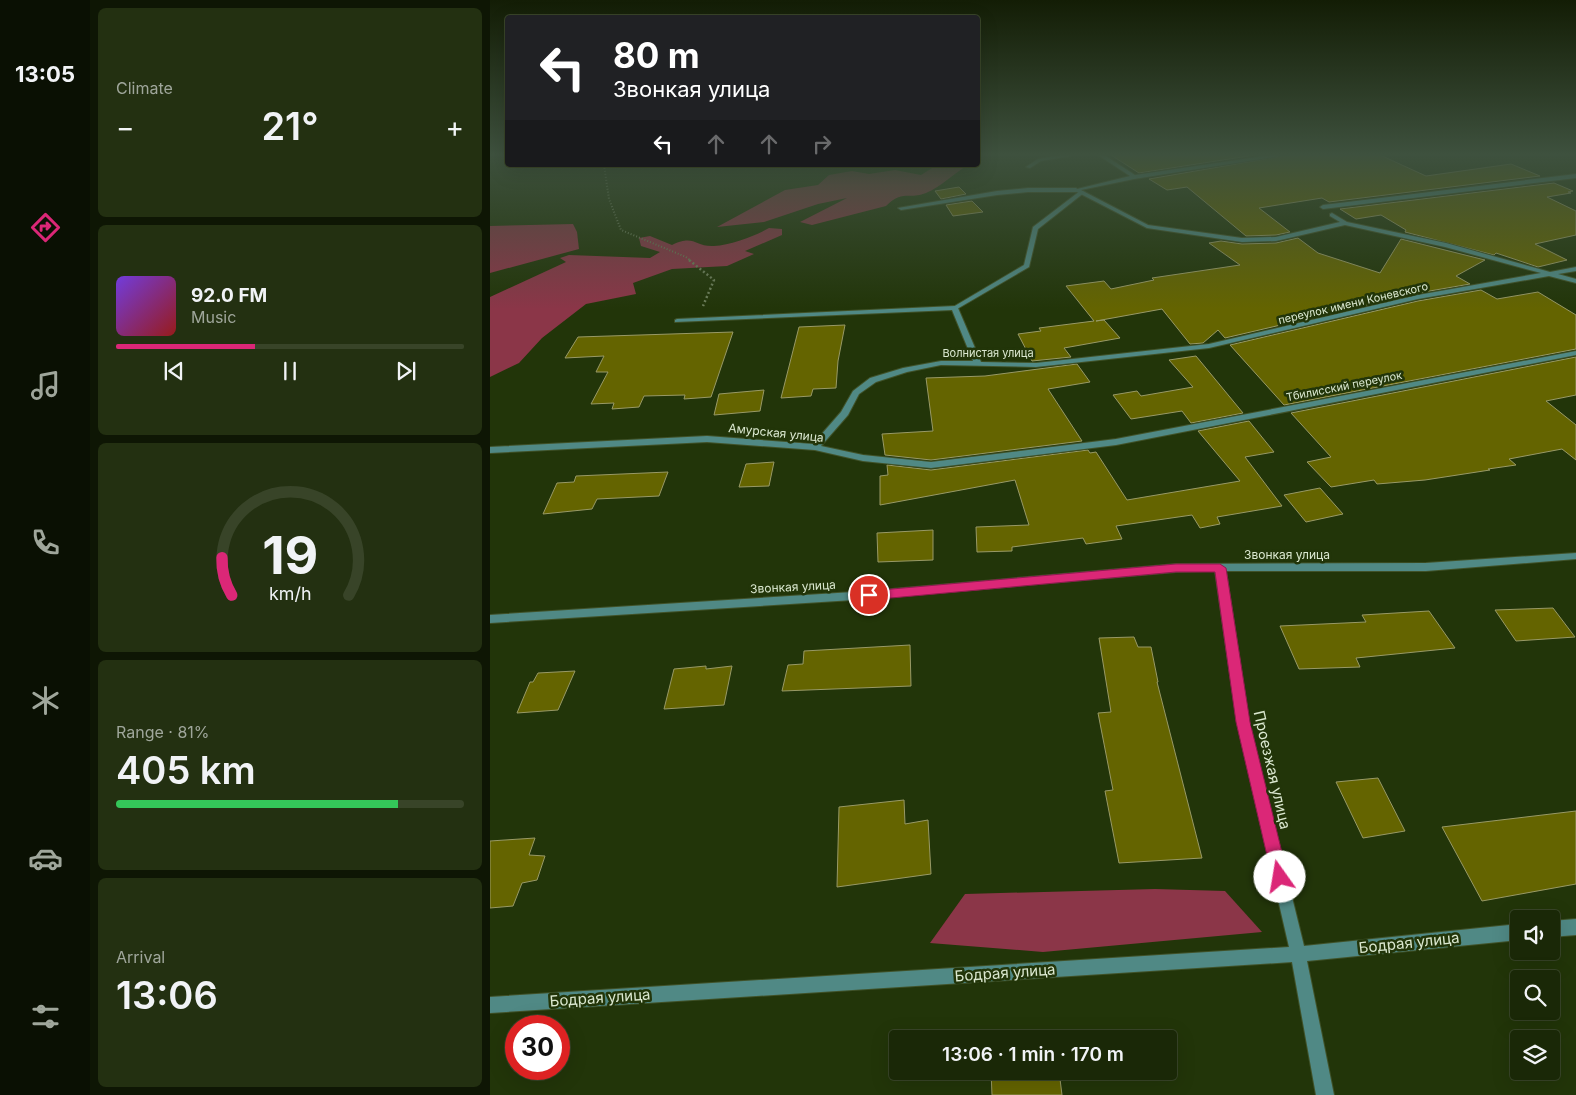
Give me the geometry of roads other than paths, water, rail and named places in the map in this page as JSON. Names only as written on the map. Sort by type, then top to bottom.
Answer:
[{"type":"street","points":[[900,208],[912,206]]},
{"type":"street","points":[[677,321],[955,308],[1027,266],[1035,228],[1061,206]]},
{"type":"street","points":[[1109,206],[1148,226],[1242,240],[1276,239],[1345,223]]},
{"type":"street","points":[[1323,207],[1330,206]]},
{"type":"street","points":[[1332,215],[1345,223],[1446,245],[1576,281]]},
{"type":"street","name":"переулок имени Коневского","points":[[1134,354],[1209,346],[1418,297],[1576,269]]},
{"type":"street","points":[[955,308],[978,364]]},
{"type":"street","name":"Тбилисский переулок","points":[[1116,442],[1576,353]]},
{"type":"street","name":"Волнистая улица","points":[[815,447],[845,413],[856,393],[873,380],[906,370],[941,364],[1036,365],[1134,354]]},
{"type":"street","name":"Амурская улица","points":[[490,450],[706,439],[815,447],[864,458],[931,465],[1116,442]]},
{"type":"street","name":"Звонкая улица","points":[[490,619],[869,595],[1176,568],[1426,567],[1576,556]]},
{"type":"street","name":"Проезжая улица","points":[[1220,568],[1243,722],[1298,954],[1325,1095]]},
{"type":"street","points":[[1560,928],[1576,927]]},
{"type":"street","name":"Бодрая улица","points":[[490,1005],[1298,954],[1510,933]]}]
